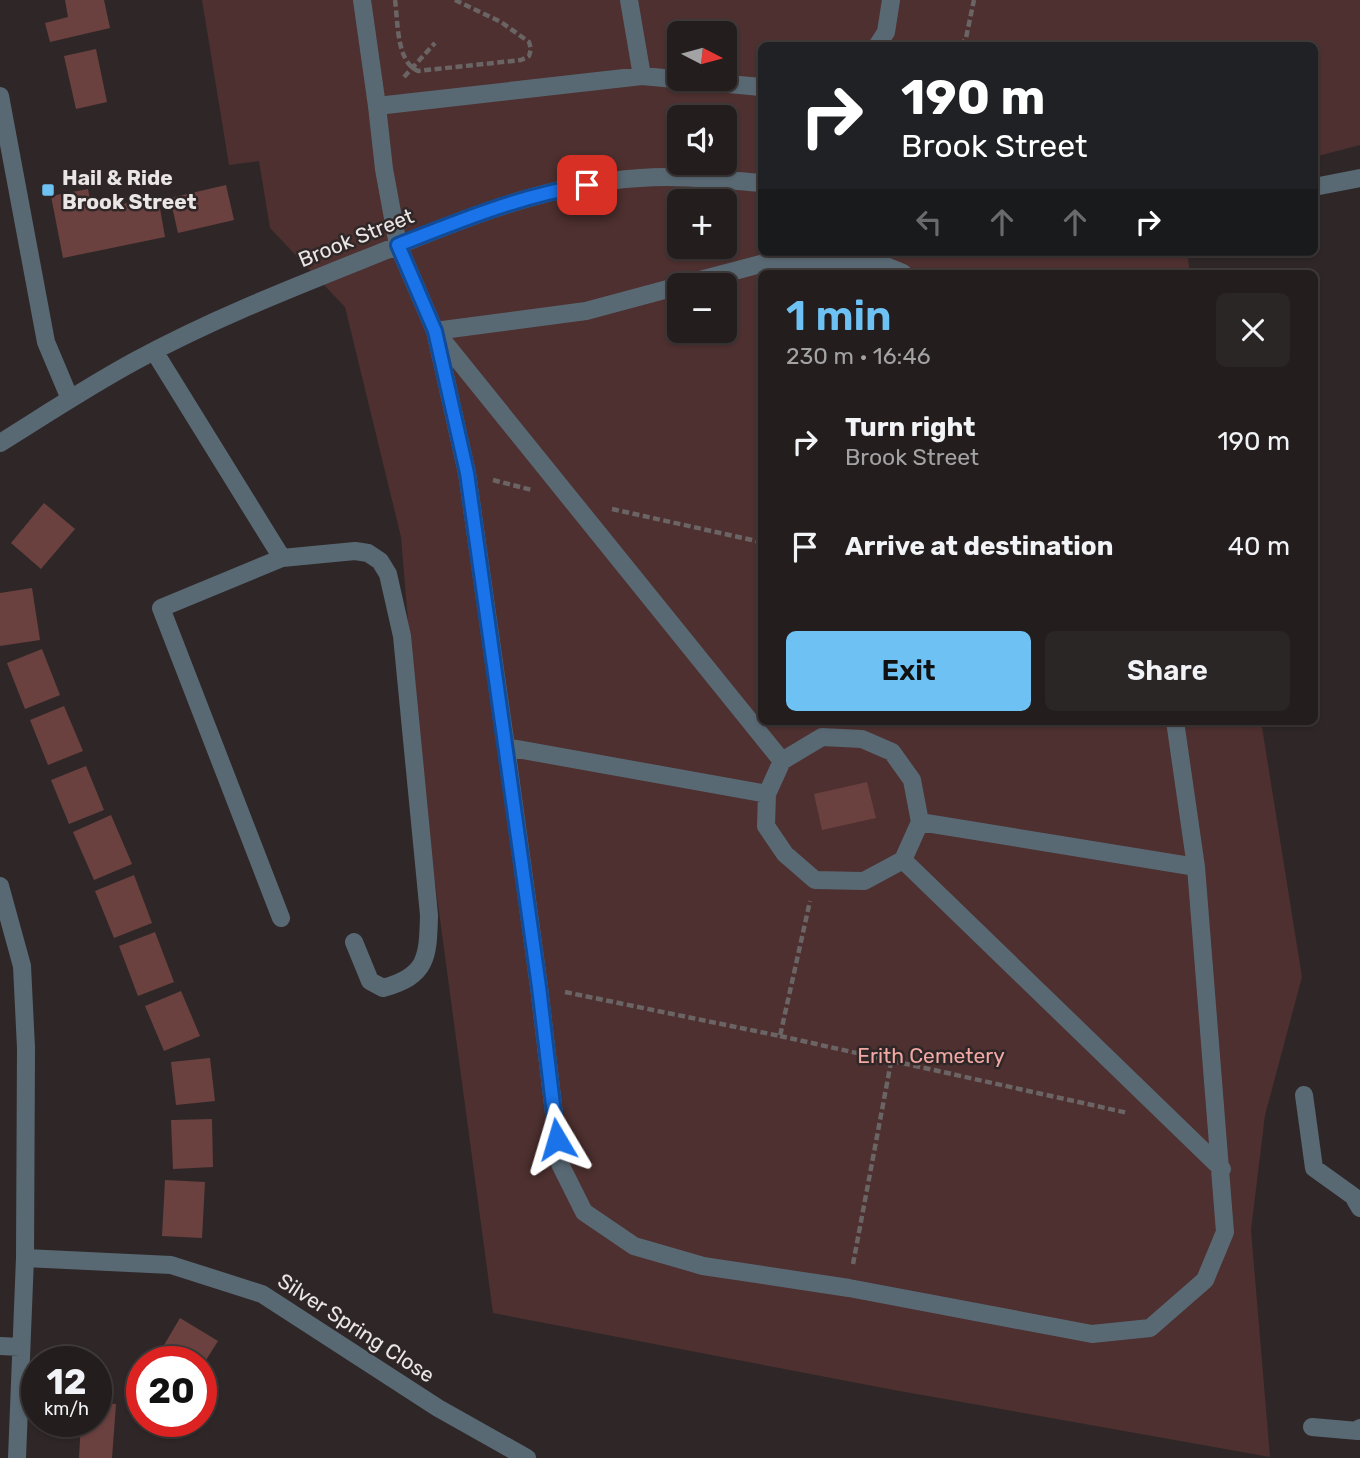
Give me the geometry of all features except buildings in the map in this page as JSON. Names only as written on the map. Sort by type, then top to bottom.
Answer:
[{"type":"street","points":[[362,0],[384,169],[398,245],[435,331],[467,473],[539,987],[560,1164],[584,1212],[634,1246],[703,1266],[849,1288],[1092,1334],[1150,1328],[1205,1280],[1225,1232],[1196,867],[1176,725]]},
{"type":"street","points":[[629,0],[642,76]]},
{"type":"street","points":[[880,42],[886,32],[891,0]]},
{"type":"street","points":[[377,106],[642,76],[758,87]]},
{"type":"street","points":[[0,96],[47,342],[70,399]]},
{"type":"street","name":"Brook Street","points":[[0,443],[154,351],[263,300],[470,217],[561,189],[639,178],[695,178],[758,183]]},
{"type":"street","points":[[1318,186],[1360,178]]},
{"type":"street","points":[[726,273],[772,261],[886,266],[896,270]]},
{"type":"street","points":[[435,331],[586,311],[667,289]]},
{"type":"street","points":[[435,331],[782,761]]},
{"type":"street","points":[[154,351],[282,558]]},
{"type":"street","points":[[281,918],[160,608],[282,558],[355,551],[368,553],[380,561],[388,574],[402,636],[429,915],[425,958],[416,973],[406,982],[383,988],[370,981],[354,942]]},
{"type":"street","points":[[822,737],[862,739],[892,752],[912,780],[920,822],[903,860],[864,881],[815,880],[785,854],[766,826],[767,793],[782,761],[822,737]]},
{"type":"street","points":[[506,747],[767,793]]},
{"type":"street","points":[[920,822],[1196,867]]},
{"type":"street","points":[[903,860],[1222,1169]]},
{"type":"street","points":[[0,886],[22,966],[26,1048],[25,1258],[17,1458]]},
{"type":"street","points":[[1304,1096],[1314,1168],[1357,1202]]},
{"type":"street","name":"Silver Spring Close","points":[[25,1258],[171,1265],[262,1294],[438,1408],[527,1458]]},
{"type":"street","points":[[0,1346],[20,1346]]},
{"type":"street","points":[[1312,1427],[1358,1431],[1360,1428]]},
{"type":"path","points":[[395,0],[404,57],[412,68],[418,71],[521,60],[529,56],[529,42],[501,22],[455,0]]},
{"type":"path","points":[[964,42],[974,0]]},
{"type":"path","points":[[377,106],[435,43]]},
{"type":"path","points":[[467,473],[569,500],[758,541]]},
{"type":"path","points":[[780,1037],[815,880]]},
{"type":"path","points":[[539,987],[1135,1115]]},
{"type":"path","points":[[849,1288],[891,1062]]},
{"type":"green space","name":"Erith Cemetery","points":[[202,0],[1360,0],[1360,145],[1318,156],[1318,42],[758,42],[758,256],[1188,256],[1190,270],[758,270],[758,725],[1262,725],[1302,977],[1265,1115],[1251,1230],[1270,1457],[894,1390],[493,1313],[421,778],[401,537],[345,307],[270,228],[259,161],[229,165]]},
{"type":"place","name":"Hail & Ride Brook Street","points":[[48,190]]},
{"type":"route","points":[[557,1139],[539,987],[467,473],[435,331],[398,245],[470,217],[561,189],[587,185]]}]
